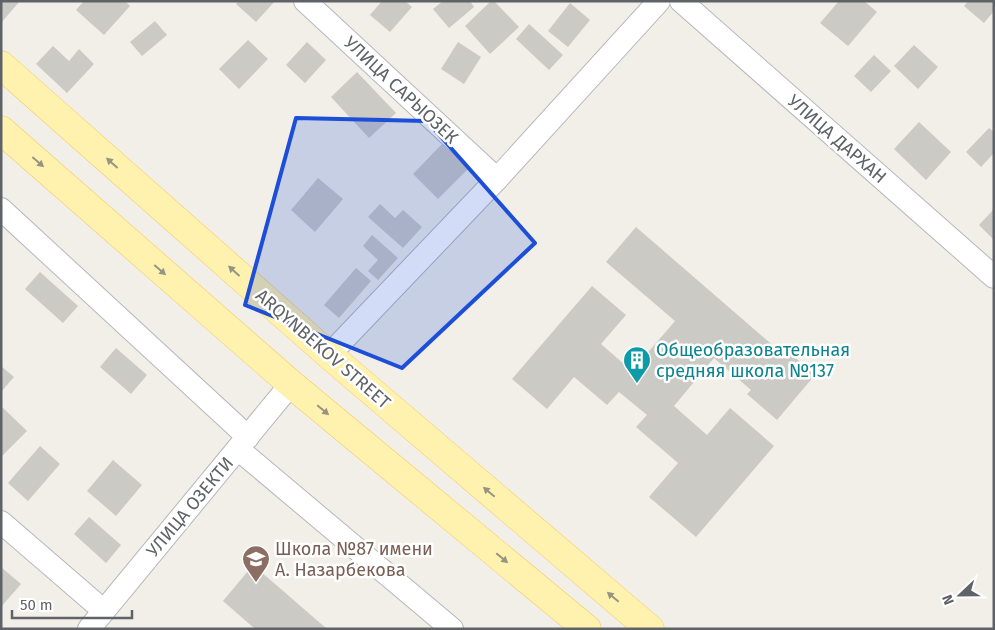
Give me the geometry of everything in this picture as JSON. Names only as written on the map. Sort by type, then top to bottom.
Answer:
[{"type":"main road","name":"ARQYNBEKOV STREET","points":[[1,65],[329,356],[650,629]]},
{"type":"main road","points":[[1,130],[291,384],[587,629]]},
{"type":"street","name":"УЛИЦА САРЫОЗЕК","points":[[305,1],[496,179]]},
{"type":"street","points":[[329,356],[496,179],[659,1]]},
{"type":"street","name":"УЛИЦА ДАРХАН","points":[[681,1],[994,277]]},
{"type":"street","points":[[1,209],[243,443],[452,629]]},
{"type":"street","name":"УЛИЦА ОЗЕКТИ","points":[[89,629],[291,384]]},
{"type":"street","points":[[1,522],[104,611]]},
{"type":"highlighted area","points":[[296,118],[427,121],[535,243],[402,368],[245,305]]},
{"type":"building","points":[[1,1],[20,1],[1,23]]},
{"type":"building","points":[[84,1],[125,1],[130,6],[104,35],[76,10]]},
{"type":"building","points":[[239,1],[275,1],[256,22],[236,4]]},
{"type":"building","points":[[382,1],[405,1],[412,7],[390,32],[370,15]]},
{"type":"building","points":[[443,1],[470,1],[474,7],[449,28],[433,9]]},
{"type":"building","points":[[491,1],[494,1],[519,27],[490,54],[465,26]]},
{"type":"building","points":[[839,1],[864,1],[877,12],[848,46],[820,23]]},
{"type":"building","points":[[968,1],[994,1],[994,11],[984,23],[964,6]]},
{"type":"building","points":[[570,3],[590,20],[568,47],[548,31]]},
{"type":"building","points":[[155,21],[167,35],[142,56],[130,42]]},
{"type":"building","points":[[529,24],[563,55],[549,70],[516,39]]},
{"type":"building","points":[[248,40],[268,59],[239,89],[219,69]]},
{"type":"building","points":[[307,42],[326,60],[305,83],[286,65]]},
{"type":"building","points":[[458,42],[481,57],[464,84],[441,69]]},
{"type":"building","points":[[914,45],[938,67],[918,89],[894,66]]},
{"type":"building","points":[[53,46],[69,61],[79,49],[94,64],[67,93],[36,64]]},
{"type":"building","points":[[874,55],[891,71],[871,92],[854,76]]},
{"type":"building","points":[[357,72],[396,113],[369,138],[331,97]]},
{"type":"building","points":[[919,122],[951,152],[926,180],[894,149]]},
{"type":"building","points":[[989,128],[994,132],[994,153],[981,167],[966,152]]},
{"type":"building","points":[[442,144],[468,169],[438,199],[413,174]]},
{"type":"building","points":[[318,178],[343,199],[315,232],[291,210]]},
{"type":"building","points":[[380,204],[395,218],[403,210],[422,227],[403,248],[368,217]]},
{"type":"building","points":[[994,209],[994,240],[979,225]]},
{"type":"building","name":"Общеобразовательная средняя школа №137","points":[[636,227],[784,355],[788,351],[815,375],[777,420],[747,394],[751,390],[714,358],[674,406],[707,435],[730,408],[774,446],[696,537],[649,497],[678,463],[636,427],[647,415],[619,392],[607,405],[574,377],[547,409],[512,379],[592,286],[626,315],[601,344],[632,371],[675,321],[606,262]]},
{"type":"building","points":[[372,235],[398,258],[378,280],[368,271],[378,260],[363,246]]},
{"type":"building","points":[[356,268],[371,281],[339,318],[324,305]]},
{"type":"building","points":[[40,272],[78,306],[63,323],[25,289]]},
{"type":"building","points":[[116,348],[147,375],[131,394],[100,367]]},
{"type":"building","points":[[1,366],[14,377],[1,392]]},
{"type":"building","points":[[1,406],[27,431],[1,457]]},
{"type":"building","points":[[40,446],[60,464],[28,501],[8,483]]},
{"type":"building","points":[[113,460],[142,485],[116,516],[87,491]]},
{"type":"building","points":[[89,517],[121,545],[106,563],[74,534]]},
{"type":"building","name":"Школа №87 имени А. Назарбекова","points":[[253,565],[327,629],[255,629],[223,601]]},
{"type":"building","points":[[1,567],[21,584],[1,607]]},
{"type":"place","name":"Общеобразовательная средняя школа №137","points":[[637,384]]},
{"type":"place","name":"Школа №87 имени А. Назарбекова","points":[[256,583]]}]
